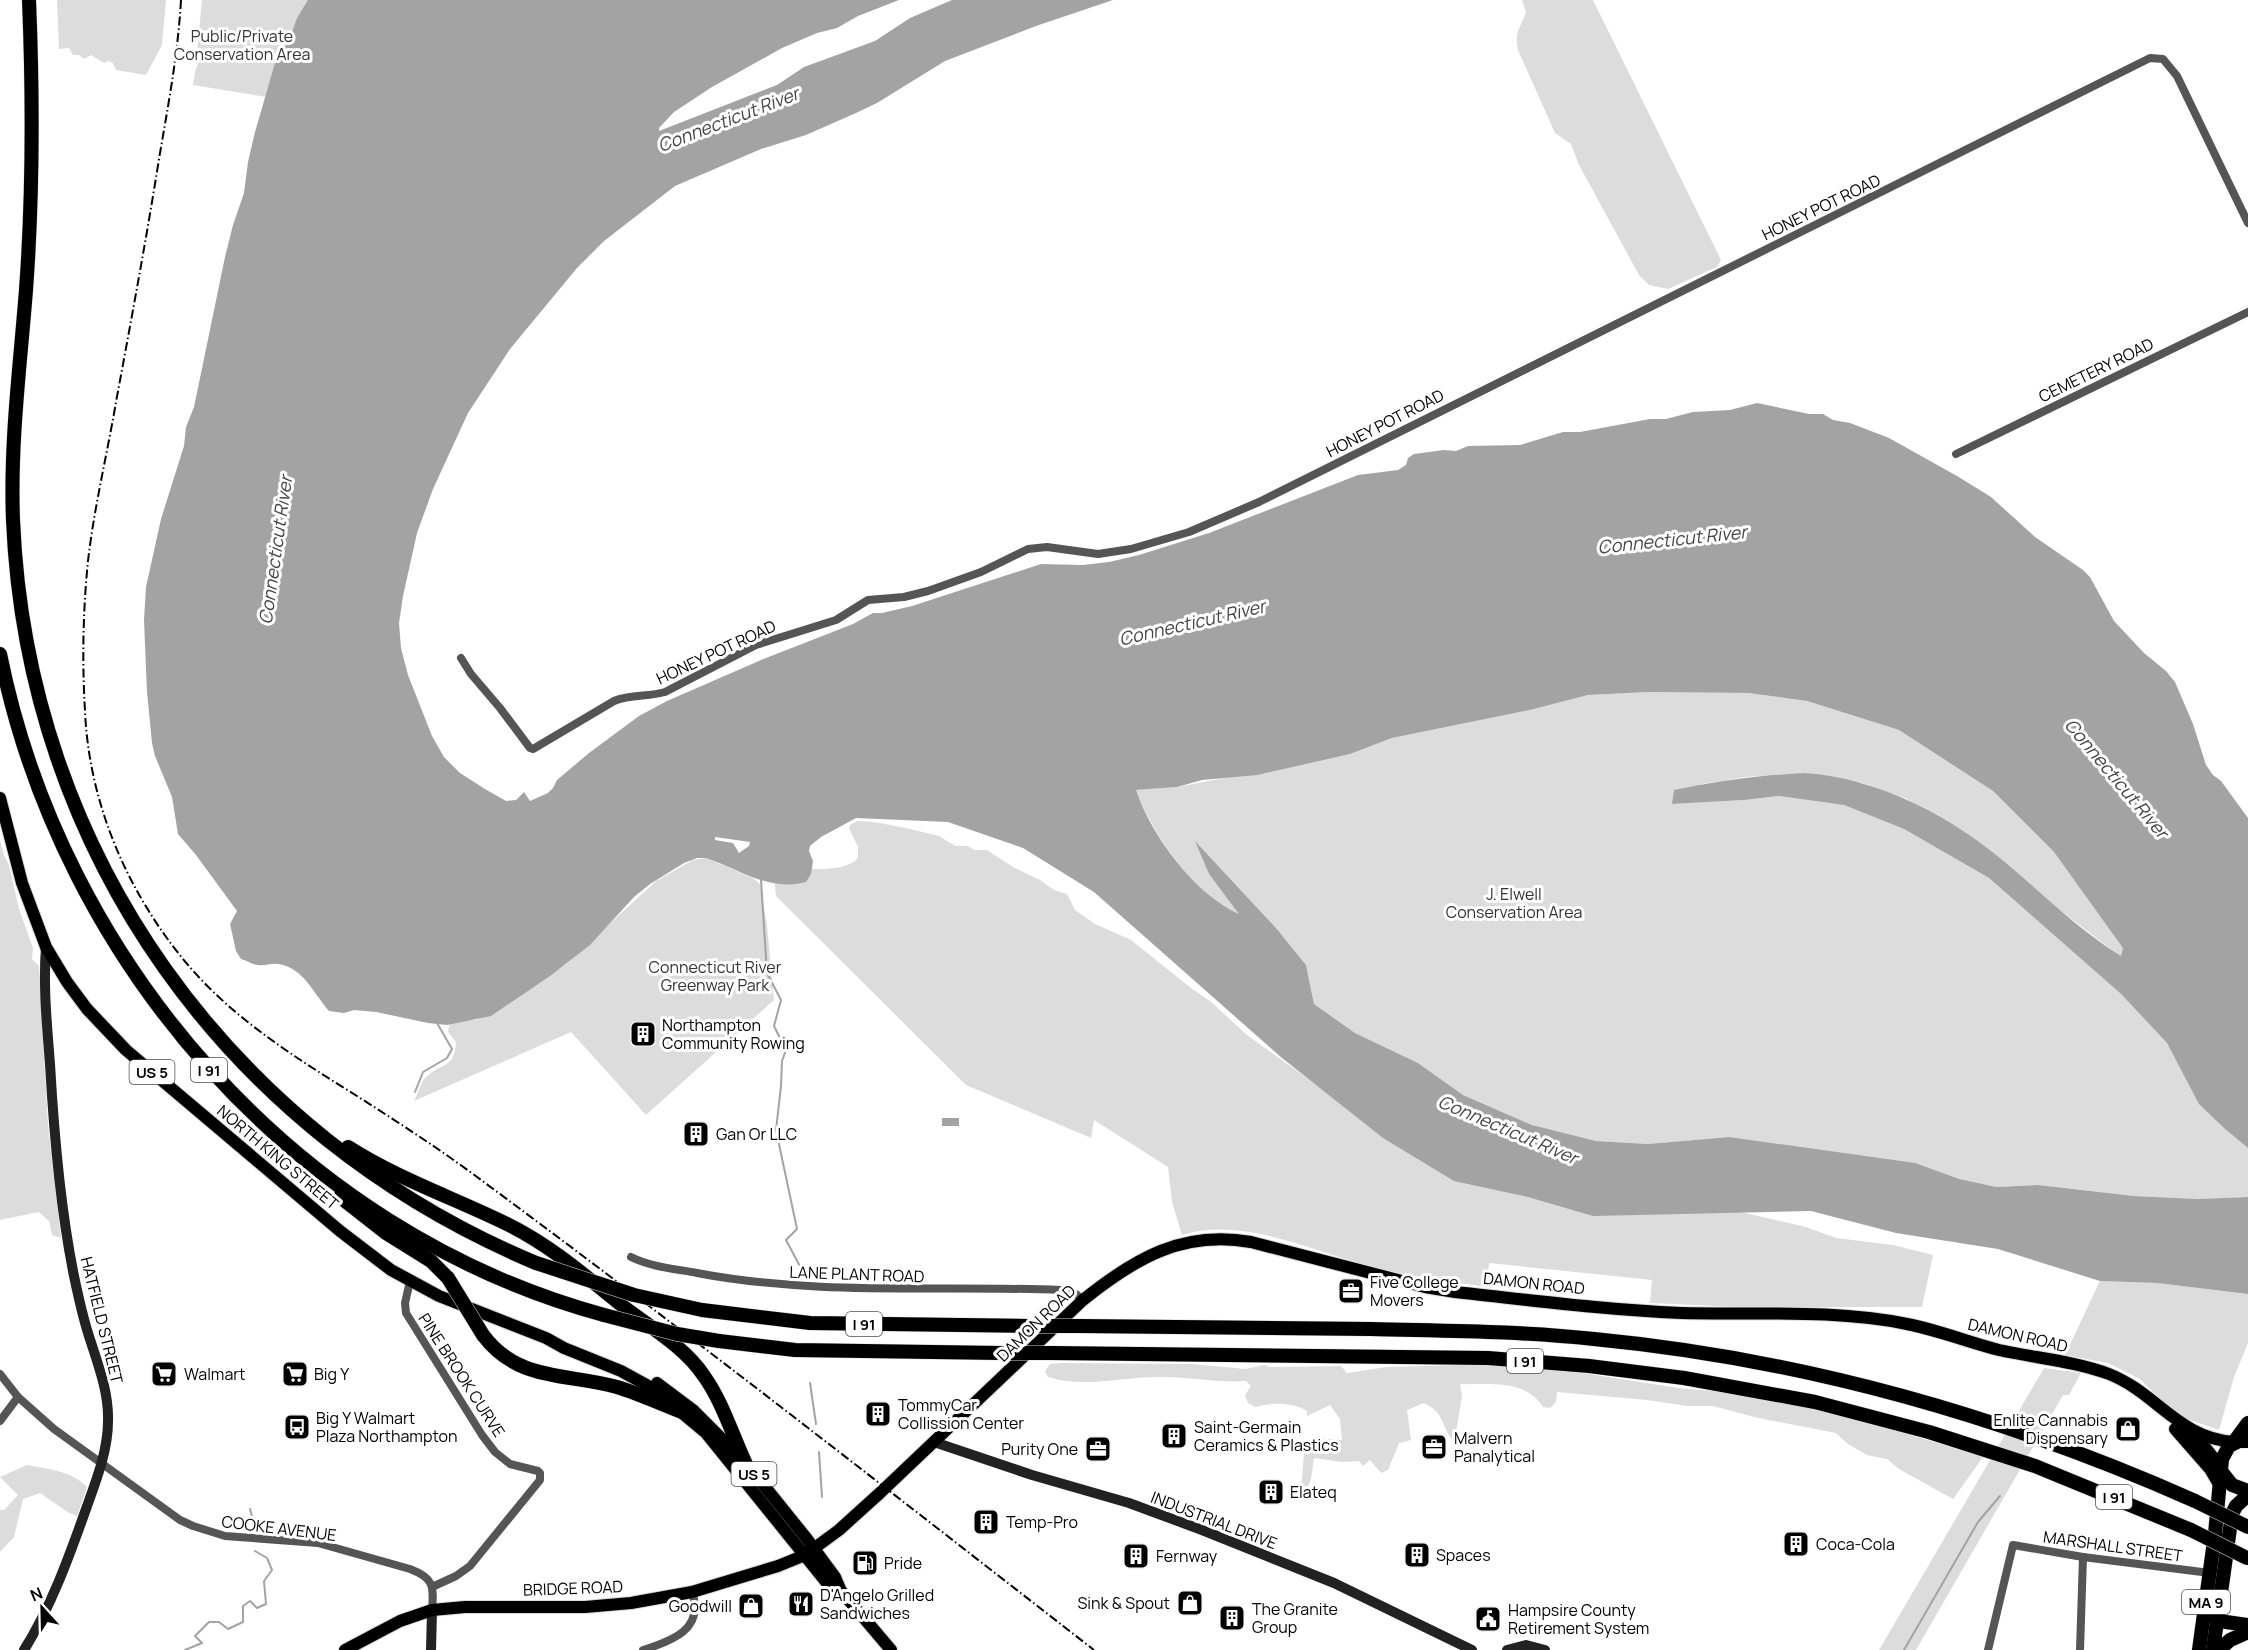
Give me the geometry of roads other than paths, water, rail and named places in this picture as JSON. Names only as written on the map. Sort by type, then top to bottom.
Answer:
[{"type":"highway","name":"I 91","points":[[29,0],[32,125],[30,214],[12,480],[15,551],[23,623],[34,681],[51,740],[87,834],[141,935],[180,989],[246,1068],[315,1131],[360,1165],[438,1216],[536,1263],[634,1295],[702,1310],[810,1323],[1467,1330],[1598,1339],[1704,1352],[1805,1372],[1892,1393],[2003,1426],[2121,1470],[2248,1527]]},
{"type":"highway","name":"I 91","points":[[0,654],[20,737],[42,797],[74,871],[100,921],[134,976],[183,1040],[226,1088],[278,1138],[355,1197],[436,1247],[515,1285],[604,1315],[677,1334],[795,1350],[1488,1358],[1600,1367],[1712,1382],[1815,1402],[1894,1422],[2035,1466],[2191,1530],[2248,1558]]},
{"type":"highway","points":[[210,1027],[282,1096],[330,1135],[393,1172],[491,1216],[527,1235],[549,1249],[669,1341],[704,1375],[745,1462]]},
{"type":"highway","points":[[278,1138],[340,1197],[386,1233],[431,1261],[448,1278],[483,1335],[502,1356],[526,1369],[615,1387],[682,1412]]},
{"type":"highway","points":[[2248,1423],[2241,1441],[2227,1449],[2221,1469],[2230,1484],[2248,1491]]},
{"type":"highway","name":"MA 9","points":[[2199,1650],[2221,1469]]},
{"type":"highway","name":"MA 9","points":[[2213,1650],[2219,1621],[2232,1514],[2236,1506],[2248,1495]]},
{"type":"highway","points":[[2207,1596],[2211,1612],[2219,1621],[2248,1625]]},
{"type":"highway","points":[[2219,1650],[2230,1640],[2248,1632]]},
{"type":"main road","name":"NORTH KING STREET","points":[[0,798],[22,883],[46,947],[80,1000],[126,1050],[381,1263],[410,1281],[461,1305],[546,1338],[633,1376],[652,1388],[706,1433],[810,1552]]},
{"type":"main road","name":"DAMON ROAD","points":[[810,1552],[847,1524],[1083,1300],[1111,1277],[1149,1255],[1191,1243],[1215,1240],[1242,1240],[1425,1287],[1455,1292],[1666,1312],[1856,1317],[1907,1324],[1994,1348],[2108,1374],[2135,1386],[2169,1416],[2202,1435],[2220,1441],[2241,1441]]},
{"type":"main road","name":"NORTH KING STREET","points":[[546,1338],[566,1340],[595,1351],[654,1381],[693,1410],[745,1462],[810,1552]]},
{"type":"main road","name":"DAMON ROAD","points":[[2151,1401],[2164,1419],[2210,1469],[2220,1486]]},
{"type":"main road","name":"DAMON ROAD","points":[[2175,1430],[2204,1446],[2221,1469]]},
{"type":"main road","name":"US 5","points":[[810,1552],[827,1583],[841,1591],[891,1650]]},
{"type":"main road","name":"BRIDGE ROAD","points":[[345,1650],[400,1621],[432,1611],[465,1607],[585,1607],[631,1603],[692,1592],[778,1566],[810,1552]]},
{"type":"street","name":"HONEY POT ROAD","points":[[461,658],[471,674],[533,749],[614,701],[665,692],[756,645],[836,620],[868,600],[904,597],[928,591],[981,572],[1032,548],[1047,547],[1098,554],[1108,553],[1189,532],[1224,519],[2150,58],[2163,58],[2177,76],[2248,223]]},
{"type":"street","name":"CEMETERY ROAD","points":[[1956,454],[2248,312]]},
{"type":"street","name":"HATFIELD STREET","points":[[24,1650],[67,1560],[101,1462],[108,1423],[107,1404],[101,1376],[80,1304],[63,1203],[52,1106],[44,976],[46,947]]},
{"type":"street","name":"LANE PLANT ROAD","points":[[631,1257],[645,1263],[761,1283],[856,1289],[1061,1290],[1071,1292],[1083,1300]]},
{"type":"street","name":"PINE BROOK CURVE","points":[[410,1281],[405,1303],[410,1320],[482,1436],[495,1452],[510,1464],[538,1471],[541,1477],[470,1566],[456,1576],[432,1587]]},
{"type":"street","name":"COOKE AVENUE","points":[[0,1374],[18,1396],[54,1429],[180,1520],[207,1532],[225,1536],[296,1540],[340,1548],[416,1571],[427,1577],[432,1587]]},
{"type":"street","points":[[0,1421],[18,1396]]},
{"type":"street","name":"INDUSTRIAL DRIVE","points":[[934,1442],[1129,1503],[1202,1530],[1334,1583],[1472,1650]]},
{"type":"street","name":"MARSHALL STREET","points":[[1988,1650],[2013,1545],[2083,1557],[2210,1573]]},
{"type":"street","points":[[2080,1650],[2083,1557]]},
{"type":"street","points":[[430,1650],[432,1587]]},
{"type":"street","points":[[643,1650],[673,1640],[683,1632],[695,1611],[692,1592]]},
{"type":"street","points":[[1507,1650],[1526,1645],[1545,1650]]},
{"type":"water","name":"Connecticut River","points":[[308,0],[899,0],[858,16],[837,28],[817,33],[782,48],[712,87],[674,112],[659,128],[659,131],[777,85],[804,67],[875,41],[910,18],[952,0],[1113,0],[1036,26],[945,61],[877,103],[856,113],[806,135],[761,149],[675,186],[604,241],[577,268],[510,349],[468,413],[433,489],[417,533],[399,623],[401,648],[408,675],[432,736],[444,757],[460,773],[506,801],[516,800],[524,792],[530,801],[548,793],[557,780],[639,716],[667,701],[766,658],[853,624],[873,613],[912,606],[1041,564],[1083,565],[1139,555],[1209,533],[1358,475],[1398,470],[1406,465],[1408,458],[1414,454],[1444,450],[1456,451],[1468,446],[1520,445],[1563,432],[1580,432],[1650,419],[1666,419],[1693,412],[1730,410],[1757,403],[1809,414],[1823,414],[1833,420],[1850,423],[1889,438],[1991,497],[2035,537],[2090,577],[2114,621],[2175,682],[2193,724],[2206,765],[2221,781],[2248,818],[2248,1148],[2199,1104],[2167,1043],[2121,994],[1989,878],[1904,829],[1844,805],[1779,796],[1672,804],[1674,790],[1735,779],[1800,773],[1833,776],[1888,792],[1941,817],[1966,833],[2012,868],[2079,926],[2121,956],[2123,948],[2054,852],[1993,791],[1899,730],[1807,701],[1748,693],[1648,692],[1588,695],[1530,710],[1392,738],[1350,754],[1257,775],[1202,780],[1177,787],[1136,790],[1152,826],[1177,862],[1206,893],[1239,914],[1209,874],[1195,841],[1276,928],[1306,965],[1314,1004],[1355,1033],[1418,1063],[1463,1095],[1532,1125],[1596,1141],[1648,1144],[1729,1137],[1915,1163],[1959,1179],[1996,1187],[2038,1185],[2134,1196],[2198,1199],[2248,1197],[2248,1294],[2157,1283],[2100,1281],[1998,1249],[1896,1233],[1811,1211],[1593,1216],[1528,1197],[1454,1181],[1383,1138],[1282,1058],[1094,892],[1023,848],[948,822],[856,818],[821,837],[810,846],[809,851],[813,861],[811,874],[806,882],[779,884],[767,882],[706,858],[697,858],[684,863],[634,897],[590,945],[550,976],[491,1016],[447,1025],[376,1012],[329,1011],[307,982],[294,970],[278,964],[256,965],[241,959],[236,951],[230,924],[237,911],[178,834],[172,797],[155,756],[147,692],[144,620],[146,587],[161,519],[184,446],[186,427],[194,407],[225,257],[244,193],[255,132],[275,63],[289,41],[297,18]]},
{"type":"water","points":[[942,1118],[959,1118],[959,1126],[942,1126]]},
{"type":"waterway","points":[[761,880],[767,973],[781,1000],[774,1026],[786,1050],[782,1061],[776,1130],[797,1229],[786,1240],[803,1272]]},
{"type":"waterway","points":[[415,1092],[423,1072],[447,1058],[452,1049],[437,1023]]},
{"type":"waterway","points":[[810,1383],[816,1424]]},
{"type":"waterway","points":[[819,1452],[822,1497]]},
{"type":"waterway","points":[[1904,1650],[1978,1522],[2000,1496]]},
{"type":"waterway","points":[[250,1509],[254,1524]]},
{"type":"waterway","points":[[185,1650],[202,1643],[195,1636],[209,1622],[219,1622],[228,1629],[243,1622],[243,1606],[250,1601],[257,1608],[266,1604],[264,1581],[272,1570],[267,1558],[255,1551]]},
{"type":"railway","points":[[181,0],[169,100],[94,521],[85,598],[84,673],[88,746],[94,780],[104,814],[130,878],[147,908],[188,965],[206,985],[246,1021],[289,1052],[415,1134],[552,1232],[1094,1650]]},
{"type":"place","name":"Northampton Community Rowing","points":[[643,1034]]},
{"type":"place","name":"Gan Or LLC","points":[[696,1134]]},
{"type":"place","name":"Five College Movers","points":[[1351,1291]]},
{"type":"place","name":"Walmart","points":[[164,1374]]},
{"type":"place","name":"Big Y","points":[[295,1374]]},
{"type":"place","name":"TommyCar Collission Center","points":[[878,1414]]},
{"type":"place","name":"Big Y Walmart Plaza Northampton","points":[[297,1427]]},
{"type":"place","name":"Enlite Cannabis Dispensary","points":[[2128,1429]]},
{"type":"place","name":"Saint-Germain Ceramics & Plastics","points":[[1174,1436]]},
{"type":"place","name":"Malvern Panalytical","points":[[1434,1447]]},
{"type":"place","name":"Purity One","points":[[1098,1449]]},
{"type":"place","name":"Elateq","points":[[1271,1492]]},
{"type":"place","name":"Temp-Pro","points":[[986,1522]]},
{"type":"place","name":"Coca-Cola","points":[[1796,1544]]},
{"type":"place","name":"Spaces","points":[[1417,1555]]},
{"type":"place","name":"Fernway","points":[[1136,1556]]},
{"type":"place","name":"Pride","points":[[865,1563]]},
{"type":"place","name":"Sink & Spout","points":[[1190,1603]]},
{"type":"place","name":"D'Angelo Grilled Sandwiches","points":[[801,1604]]},
{"type":"place","name":"Goodwill","points":[[751,1606]]},
{"type":"place","name":"The Granite Group","points":[[1232,1618]]},
{"type":"place","name":"Hampsire County Retirement System","points":[[1488,1619]]},
{"type":"park label","name":"Public/Private Conservation Area","points":[[242,45]]},
{"type":"park label","name":"J. Elwell Conservation Area","points":[[1514,903]]},
{"type":"park label","name":"Connecticut River Greenway Park","points":[[715,976]]}]
